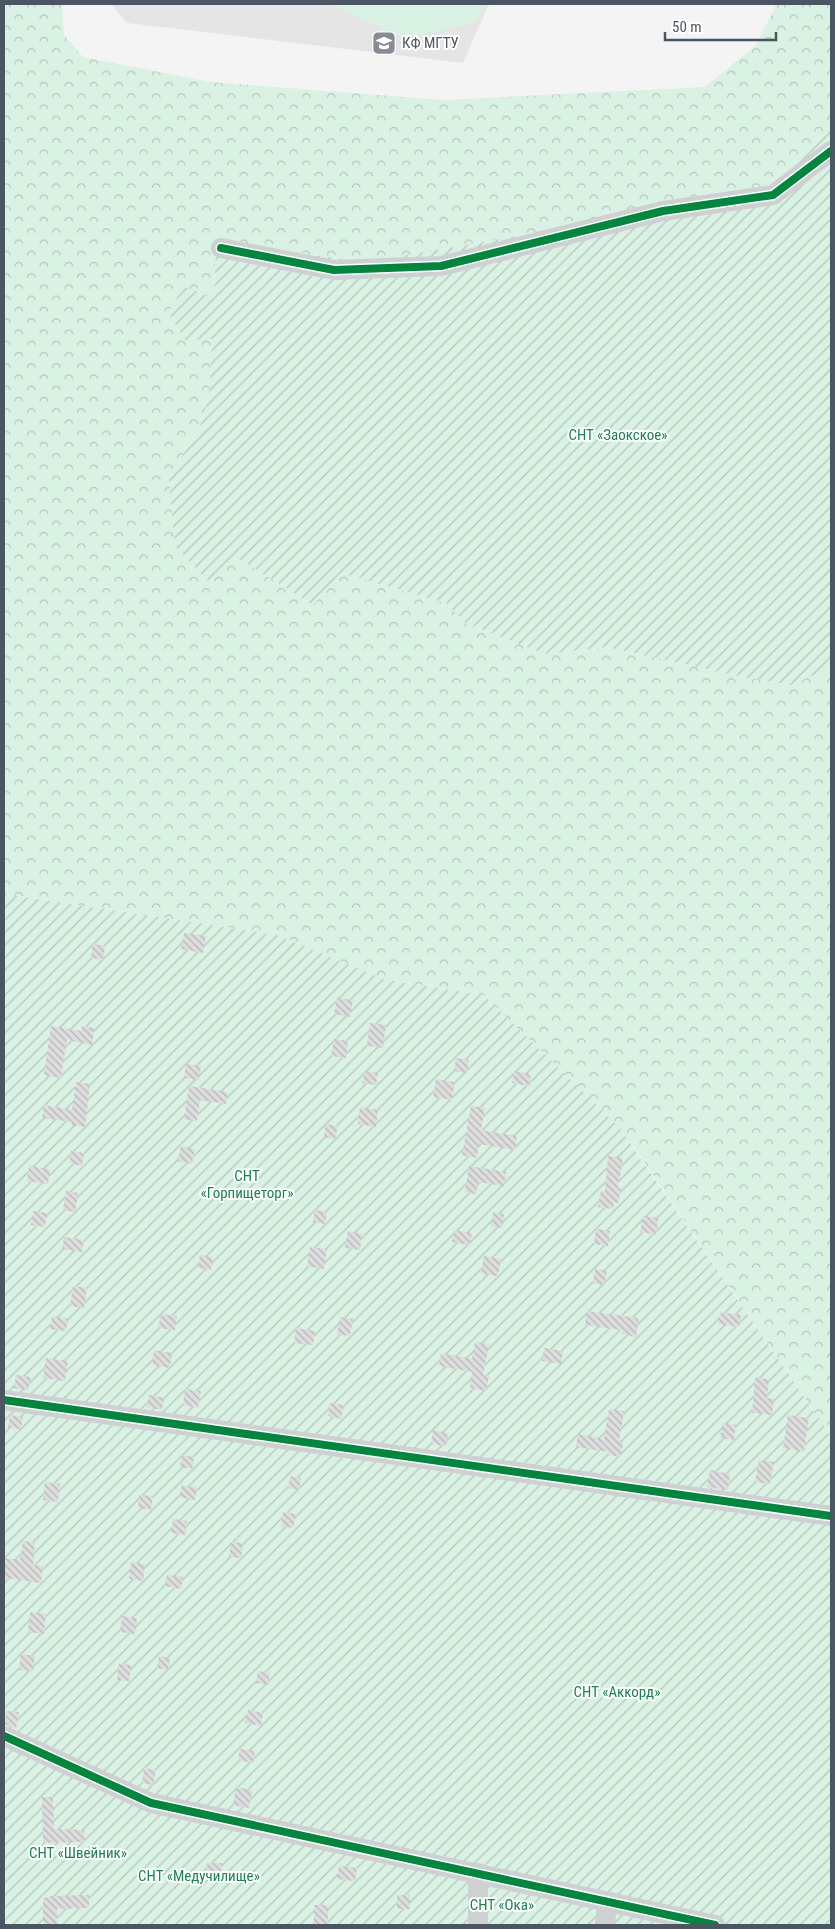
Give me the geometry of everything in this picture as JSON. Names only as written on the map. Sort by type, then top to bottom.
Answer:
[{"type":"street","points":[[221,248],[334,270],[441,266],[663,211],[773,195],[831,151]]},
{"type":"street","points":[[4,1400],[831,1516]]},
{"type":"street","points":[[4,1736],[151,1802],[716,1925]]},
{"type":"street","points":[[478,1874],[478,1925]]},
{"type":"street","points":[[606,1925],[606,1913],[610,1902]]},
{"type":"shaded area","name":"КФ МГТУ","points":[[111,4],[489,4],[463,63],[127,23]]},
{"type":"green space","points":[[4,4],[62,4],[64,35],[83,57],[209,82],[444,100],[705,87],[755,46],[775,8],[775,4],[831,4],[831,128],[755,195],[366,262],[216,241],[210,386],[203,420],[169,479],[238,558],[313,605],[341,573],[446,603],[465,623],[545,654],[606,647],[743,677],[791,685],[831,667],[831,1436],[634,1147],[484,995],[386,980],[277,935],[4,894]]},
{"type":"green space","points":[[329,4],[482,4],[483,7],[474,23],[404,38]]},
{"type":"green space","name":"СНТ «Заокское»","points":[[831,128],[831,667],[791,685],[743,677],[606,647],[545,654],[465,623],[446,603],[341,573],[313,605],[238,558],[208,581],[175,546],[169,479],[203,420],[210,386],[212,339],[185,340],[168,312],[184,287],[214,298],[216,241],[366,262],[755,195]]},
{"type":"green space","points":[[4,894],[277,935],[386,980],[484,995],[619,1127],[831,1436],[831,1925],[4,1925]]},
{"type":"building","points":[[184,933],[206,936],[203,953],[181,949]]},
{"type":"building","points":[[93,944],[105,946],[103,960],[91,958]]},
{"type":"building","points":[[337,998],[353,1000],[350,1017],[334,1014]]},
{"type":"building","points":[[370,1023],[386,1025],[383,1048],[367,1046]]},
{"type":"building","points":[[51,1026],[81,1031],[82,1026],[94,1028],[92,1045],[67,1040],[61,1078],[44,1075]]},
{"type":"building","points":[[334,1039],[348,1041],[346,1058],[331,1056]]},
{"type":"building","points":[[456,1058],[469,1060],[467,1073],[454,1071]]},
{"type":"building","points":[[186,1064],[201,1066],[199,1080],[184,1078]]},
{"type":"building","points":[[365,1071],[378,1073],[376,1085],[362,1083]]},
{"type":"building","points":[[514,1071],[531,1074],[529,1086],[512,1083]]},
{"type":"building","points":[[436,1079],[455,1082],[452,1100],[433,1097]]},
{"type":"building","points":[[76,1082],[90,1084],[85,1127],[71,1125],[72,1122],[42,1118],[44,1105],[72,1110]]},
{"type":"building","points":[[189,1086],[228,1092],[226,1104],[200,1100],[197,1121],[184,1119]]},
{"type":"building","points":[[471,1106],[485,1108],[481,1130],[517,1136],[515,1150],[479,1144],[477,1158],[462,1155]]},
{"type":"building","points":[[360,1107],[378,1110],[376,1127],[358,1124]]},
{"type":"building","points":[[326,1124],[338,1126],[335,1139],[324,1137]]},
{"type":"building","points":[[181,1146],[195,1149],[192,1164],[178,1161]]},
{"type":"building","points":[[71,1151],[84,1153],[82,1166],[69,1163]]},
{"type":"building","points":[[608,1156],[623,1158],[618,1188],[621,1188],[618,1203],[614,1202],[613,1209],[598,1207],[601,1191],[605,1192]]},
{"type":"building","points":[[29,1166],[50,1169],[48,1184],[27,1181]]},
{"type":"building","points":[[469,1166],[506,1172],[504,1186],[478,1182],[476,1194],[465,1192]]},
{"type":"building","points":[[66,1191],[78,1193],[75,1212],[63,1210]]},
{"type":"building","points":[[315,1210],[327,1212],[325,1224],[313,1222]]},
{"type":"building","points":[[33,1211],[47,1213],[45,1227],[31,1225]]},
{"type":"building","points":[[493,1212],[504,1214],[502,1228],[491,1226]]},
{"type":"building","points":[[643,1216],[658,1218],[656,1235],[640,1232]]},
{"type":"building","points":[[596,1229],[610,1231],[608,1246],[594,1244]]},
{"type":"building","points":[[454,1230],[472,1233],[470,1245],[452,1242]]},
{"type":"building","points":[[348,1231],[362,1234],[360,1250],[345,1248]]},
{"type":"building","points":[[64,1237],[84,1240],[82,1252],[62,1249]]},
{"type":"building","points":[[310,1247],[327,1249],[324,1269],[307,1266]]},
{"type":"building","points":[[200,1255],[213,1257],[211,1270],[198,1268]]},
{"type":"building","points":[[484,1256],[501,1259],[498,1276],[481,1274]]},
{"type":"building","points":[[595,1269],[607,1271],[604,1285],[593,1283]]},
{"type":"building","points":[[73,1286],[87,1288],[84,1308],[70,1306]]},
{"type":"building","points":[[587,1311],[639,1318],[636,1337],[622,1334],[622,1330],[585,1325]]},
{"type":"building","points":[[721,1312],[741,1315],[739,1327],[718,1324]]},
{"type":"building","points":[[161,1314],[177,1316],[175,1330],[158,1328]]},
{"type":"building","points":[[52,1316],[68,1319],[66,1331],[50,1329]]},
{"type":"building","points":[[340,1317],[353,1319],[350,1336],[337,1334]]},
{"type":"building","points":[[296,1328],[315,1331],[313,1345],[294,1343]]},
{"type":"building","points":[[475,1342],[489,1345],[483,1375],[489,1376],[486,1391],[470,1388],[472,1372],[439,1366],[441,1353],[472,1359]]},
{"type":"building","points":[[544,1348],[563,1351],[561,1364],[542,1361]]},
{"type":"building","points":[[154,1350],[172,1353],[170,1368],[152,1365]]},
{"type":"building","points":[[46,1358],[68,1361],[65,1381],[43,1378]]},
{"type":"building","points":[[16,1375],[31,1377],[28,1390],[14,1388]]},
{"type":"building","points":[[755,1378],[769,1379],[767,1398],[774,1399],[772,1415],[752,1413]]},
{"type":"building","points":[[185,1389],[201,1391],[198,1408],[183,1405]]},
{"type":"building","points":[[149,1395],[164,1398],[162,1410],[147,1407]]},
{"type":"building","points":[[330,1403],[344,1405],[341,1419],[328,1416]]},
{"type":"building","points":[[609,1409],[624,1411],[619,1442],[623,1443],[621,1457],[608,1455],[609,1452],[576,1447],[578,1434],[604,1439]]},
{"type":"building","points":[[10,1415],[23,1417],[21,1429],[8,1428]]},
{"type":"building","points":[[788,1415],[809,1418],[804,1452],[783,1448]]},
{"type":"building","points":[[723,1423],[736,1425],[734,1440],[720,1438]]},
{"type":"building","points":[[433,1430],[448,1433],[446,1446],[431,1444]]},
{"type":"building","points":[[182,1455],[194,1457],[192,1469],[180,1467]]},
{"type":"building","points":[[759,1460],[774,1462],[770,1484],[755,1482]]},
{"type":"building","points":[[710,1470],[730,1474],[728,1490],[707,1487]]},
{"type":"building","points":[[290,1476],[301,1478],[299,1490],[288,1488]]},
{"type":"building","points":[[45,1482],[60,1484],[58,1502],[43,1500]]},
{"type":"building","points":[[182,1485],[197,1488],[195,1500],[179,1497]]},
{"type":"building","points":[[139,1495],[153,1496],[151,1510],[138,1508]]},
{"type":"building","points":[[283,1512],[296,1514],[293,1528],[281,1526]]},
{"type":"building","points":[[173,1519],[187,1521],[185,1535],[171,1533]]},
{"type":"building","points":[[23,1541],[35,1542],[33,1565],[43,1566],[41,1583],[4,1578],[4,1558],[20,1560]]},
{"type":"building","points":[[231,1542],[242,1543],[241,1558],[229,1557]]},
{"type":"building","points":[[131,1562],[145,1564],[143,1581],[129,1579]]},
{"type":"building","points":[[167,1575],[183,1577],[181,1589],[165,1586]]},
{"type":"building","points":[[30,1612],[46,1614],[44,1634],[28,1632]]},
{"type":"building","points":[[122,1616],[137,1618],[135,1634],[120,1632]]},
{"type":"building","points":[[21,1654],[35,1656],[33,1671],[19,1670]]},
{"type":"building","points":[[159,1656],[170,1658],[168,1670],[157,1668]]},
{"type":"building","points":[[119,1664],[131,1665],[129,1681],[117,1680]]},
{"type":"building","points":[[258,1671],[270,1673],[268,1685],[256,1683]]},
{"type":"building","points":[[248,1710],[263,1713],[261,1726],[245,1723]]},
{"type":"building","points":[[6,1711],[19,1712],[16,1729],[5,1724]]},
{"type":"building","points":[[240,1749],[255,1751],[253,1763],[238,1760]]},
{"type":"building","points":[[144,1768],[156,1770],[153,1785],[142,1783]]},
{"type":"building","points":[[236,1787],[252,1790],[249,1808],[233,1805]]},
{"type":"building","points":[[42,1797],[53,1797],[54,1829],[84,1830],[85,1842],[43,1843]]},
{"type":"building","points":[[207,1863],[222,1863],[222,1876],[207,1876]]},
{"type":"building","points":[[339,1866],[357,1868],[355,1881],[337,1879]]},
{"type":"building","points":[[89,1895],[89,1908],[57,1909],[58,1925],[43,1925],[43,1898],[50,1896]]},
{"type":"building","points":[[397,1895],[410,1895],[410,1909],[397,1909]]},
{"type":"building","points":[[314,1905],[328,1905],[328,1925],[314,1925]]},
{"type":"cycle path","points":[[221,248],[334,270],[441,266],[663,211],[773,195],[831,151]]},
{"type":"cycle path","points":[[4,1400],[831,1516]]},
{"type":"cycle path","points":[[4,1736],[151,1803],[715,1925]]},
{"type":"place","name":"КФ МГТУ","points":[[384,43]]},
{"type":"park label","name":"СНТ «Горпищеторг»","points":[[247,1184]]},
{"type":"park label","name":"СНТ «Аккорд»","points":[[617,1692]]},
{"type":"park label","name":"СНТ «Швейник»","points":[[78,1853]]},
{"type":"park label","name":"СНТ «Медучилище»","points":[[199,1876]]},
{"type":"park label","name":"СНТ «Ока»","points":[[502,1905]]}]
